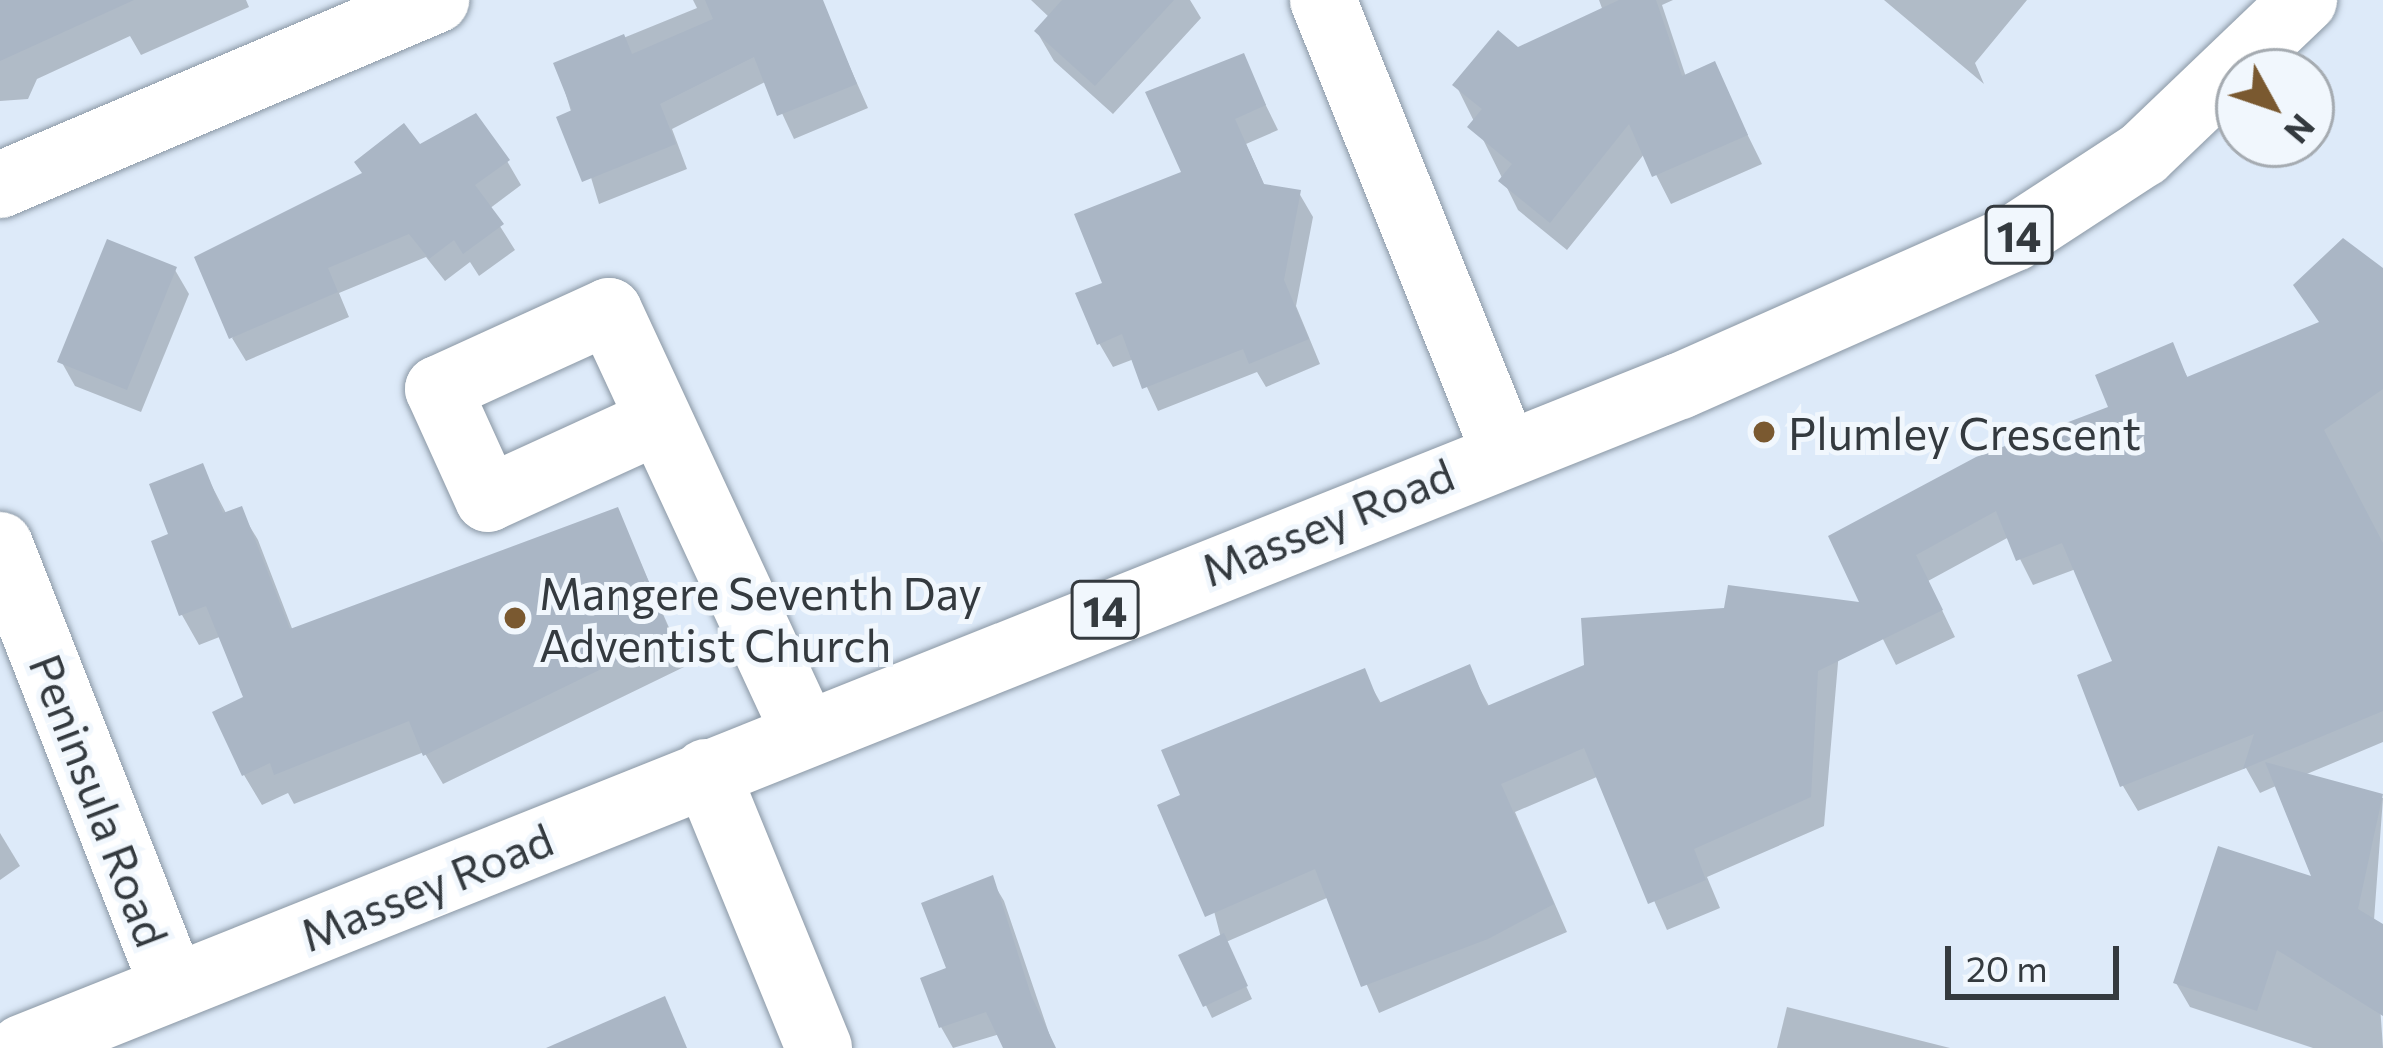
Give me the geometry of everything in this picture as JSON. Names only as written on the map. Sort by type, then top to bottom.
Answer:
[{"type":"main road","points":[[0,184],[436,0]]},
{"type":"main road","points":[[1323,0],[1504,451]]},
{"type":"main road","name":"Massey Road","points":[[22,1048],[1504,451],[2014,238],[2143,154],[2304,0]]},
{"type":"main road","points":[[658,421],[804,731]]},
{"type":"main road","name":"Peninsula Road","points":[[0,545],[173,987]]},
{"type":"main road","points":[[706,772],[819,1048]]},
{"type":"building","points":[[0,0],[134,0],[0,61]]},
{"type":"building","points":[[705,0],[823,0],[857,84],[777,116],[754,57],[660,104],[676,144],[582,182],[556,117],[572,110],[553,63],[624,34],[632,54],[713,19]]},
{"type":"building","points":[[1062,0],[1174,0],[1095,86],[1034,31]]},
{"type":"building","points":[[1619,0],[1656,0],[1682,76],[1715,61],[1748,135],[1652,177],[1629,124],[1550,223],[1498,181],[1512,164],[1467,127],[1482,109],[1452,85],[1498,30],[1518,47]]},
{"type":"building","points":[[1244,53],[1266,105],[1235,119],[1264,184],[1301,190],[1284,280],[1309,339],[1249,364],[1243,349],[1142,389],[1122,334],[1097,345],[1075,293],[1102,283],[1074,214],[1181,172],[1145,92]]},
{"type":"building","points":[[476,113],[510,160],[475,185],[504,224],[463,254],[454,240],[429,259],[409,234],[328,268],[338,292],[229,339],[194,257],[362,173],[354,162],[404,123],[420,144]]},
{"type":"building","points":[[2343,238],[2383,268],[2383,389],[2324,430],[2383,543],[2383,711],[2243,769],[2254,734],[2120,787],[2077,675],[2112,661],[2062,543],[2016,561],[1996,511],[1916,555],[1943,610],[1818,671],[1811,797],[1694,849],[1706,880],[1648,904],[1584,748],[1501,784],[1554,904],[1488,939],[1361,987],[1315,869],[1205,917],[1157,805],[1180,795],[1161,750],[1365,668],[1379,703],[1470,664],[1487,706],[1584,665],[1581,618],[1724,608],[1728,585],[1859,602],[1828,536],[1976,457],[2108,407],[2095,375],[2173,342],[2187,377],[2319,322],[2293,285]]},
{"type":"building","points":[[107,239],[177,267],[127,390],[57,362]]},
{"type":"building","points":[[203,463],[223,513],[242,506],[290,629],[618,507],[671,635],[423,756],[409,721],[274,775],[270,763],[242,776],[212,712],[243,697],[206,606],[179,616],[151,541],[168,534],[149,484]]},
{"type":"building","points":[[2265,762],[2383,794],[2358,909],[2383,924],[2383,1016],[2277,950],[2257,1011],[2173,983],[2218,846],[2311,876]]},
{"type":"building","points":[[993,875],[1031,995],[1056,1048],[1003,1048],[986,1012],[939,1028],[920,978],[946,968],[921,903]]},
{"type":"building","points":[[1224,933],[1248,986],[1203,1007],[1178,955]]},
{"type":"building","points":[[665,996],[687,1048],[546,1048]]},
{"type":"place","name":"Plumley Crescent","points":[[1764,432]]},
{"type":"place","name":"Mangere Seventh Day Adventist Church","points":[[515,618]]}]
